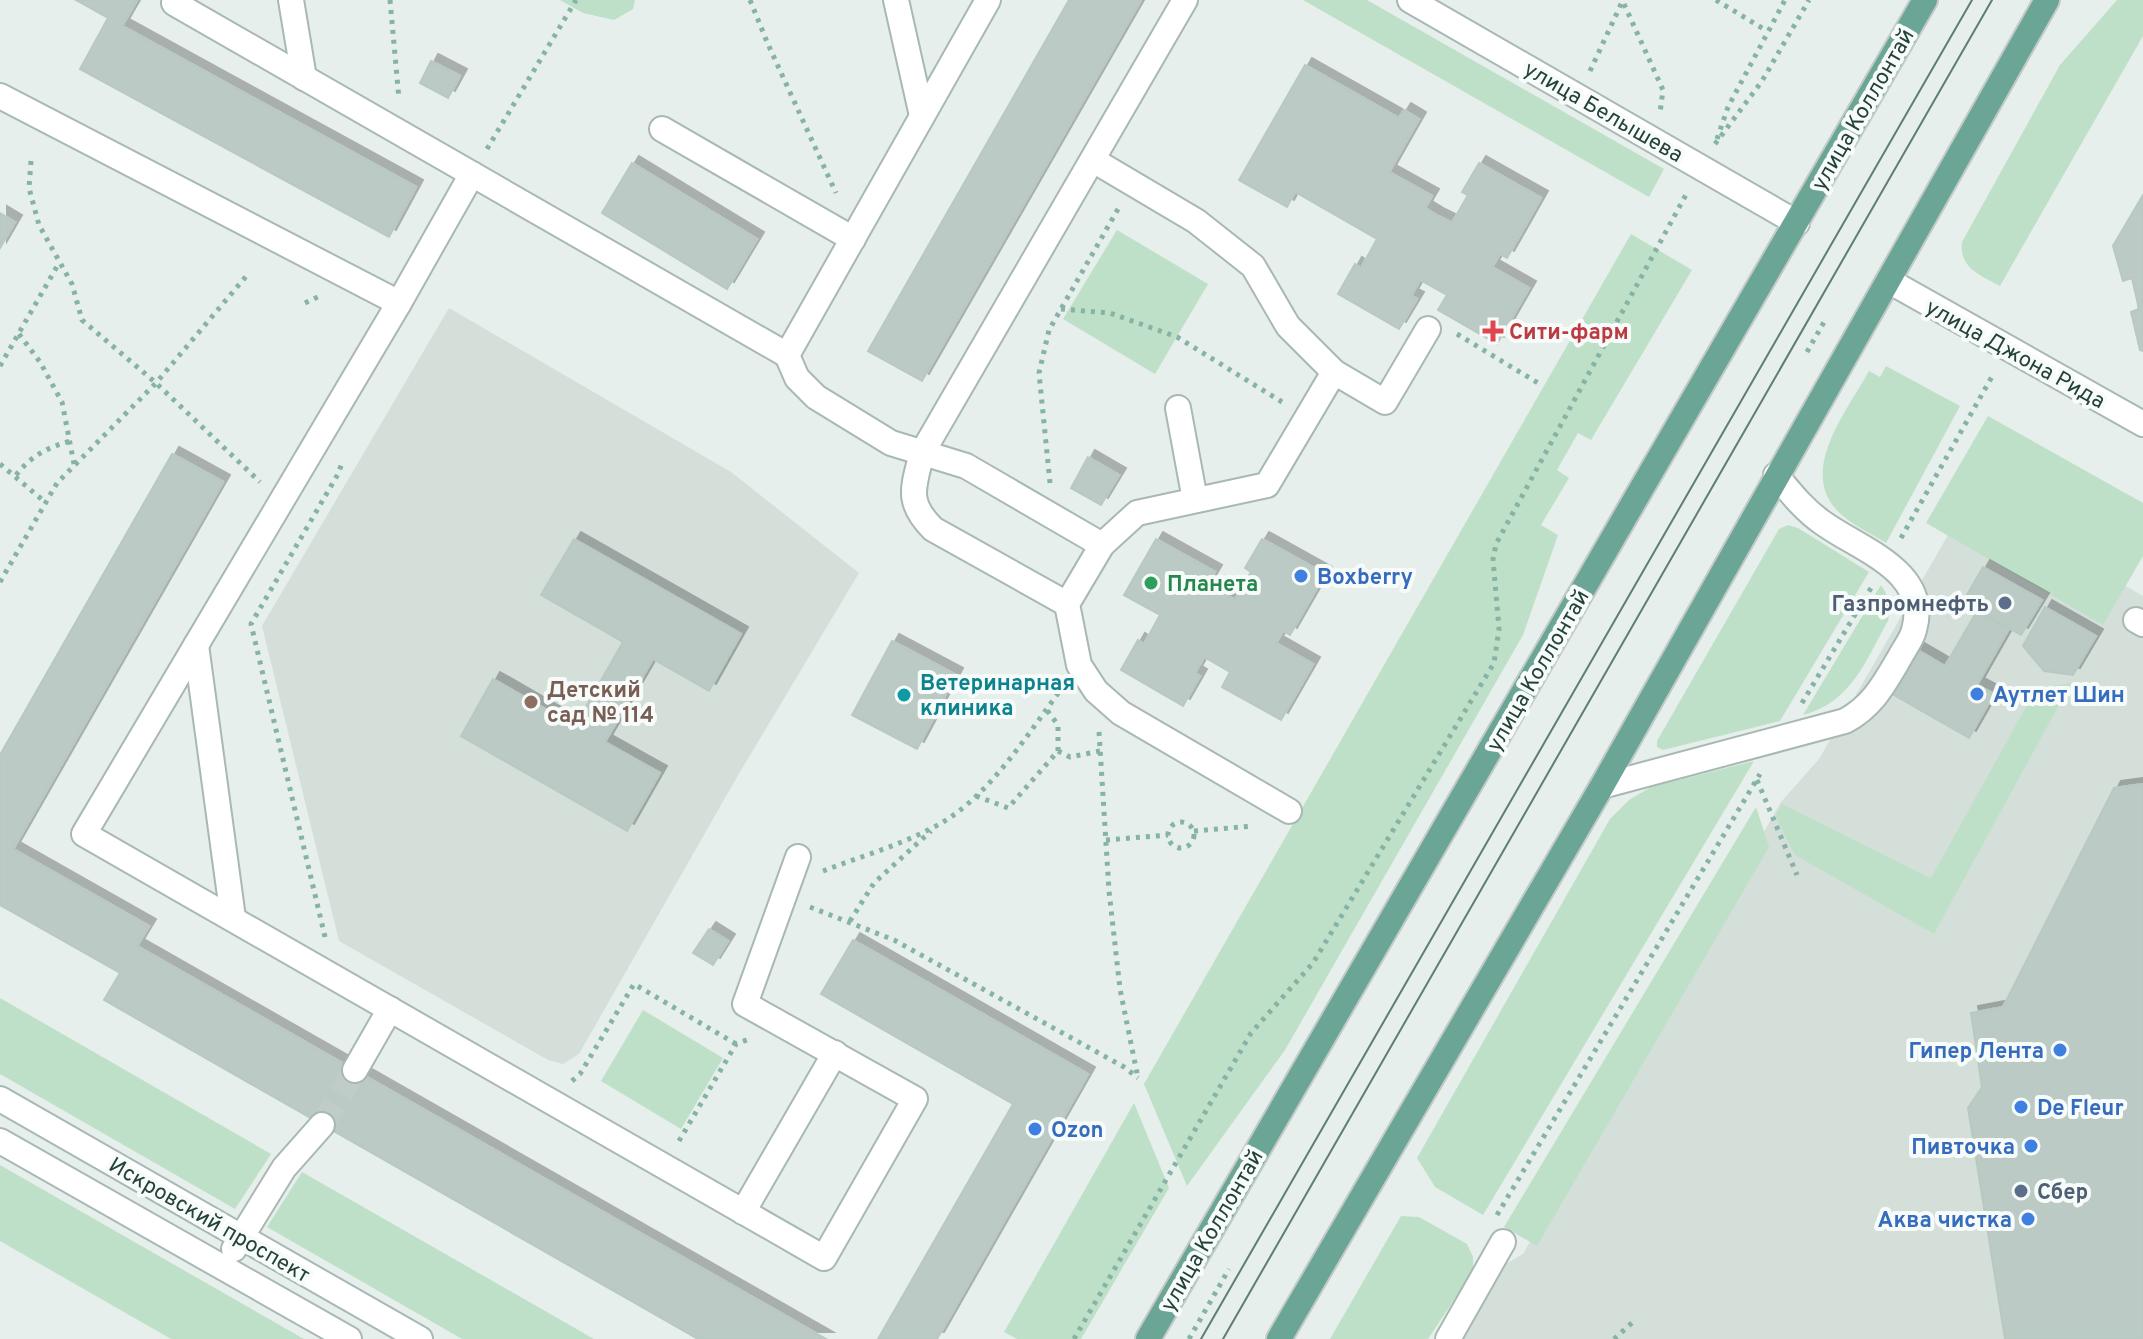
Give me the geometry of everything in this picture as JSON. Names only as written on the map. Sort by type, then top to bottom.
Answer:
[{"type":"main road","name":"улица Коллонтай","points":[[1148,1339],[1925,0]]},
{"type":"main road","points":[[1279,1339],[1602,786],[2047,0]]},
{"type":"street","points":[[175,0],[174,3],[787,355],[797,378],[816,397],[891,443],[966,466],[1102,545]]},
{"type":"street","points":[[291,0],[304,78]]},
{"type":"street","points":[[896,0],[922,116]]},
{"type":"street","points":[[787,355],[988,0]]},
{"type":"street","points":[[1067,604],[933,529],[917,513],[912,489],[922,453],[1185,0]]},
{"type":"street","name":"улица Белышева","points":[[1410,0],[1797,223]]},
{"type":"street","points":[[0,96],[399,303]]},
{"type":"street","points":[[662,129],[853,239]]},
{"type":"street","points":[[1093,160],[1196,221],[1253,266],[1288,326],[1334,372],[1385,402],[1438,329]]},
{"type":"street","points":[[472,174],[399,303],[84,834],[824,1258],[915,1099],[745,1004],[798,857]]},
{"type":"street","name":"улица Джона Рида","points":[[1889,281],[2143,424]]},
{"type":"street","points":[[1289,811],[1121,713],[1096,691],[1079,665],[1067,604],[1102,545],[1137,513],[1267,485],[1334,372]]},
{"type":"street","points":[[1178,408],[1195,500]]},
{"type":"street","points":[[1602,786],[1845,721],[1863,712],[1877,696],[1914,632],[1917,607],[1907,582],[1887,562],[1823,523],[1800,504],[1776,475]]},
{"type":"street","points":[[196,645],[233,918]]},
{"type":"street","points":[[355,1070],[390,1009]]},
{"type":"street","points":[[743,1212],[835,1053]]},
{"type":"street","name":"Искровский проспект","points":[[0,1099],[420,1339]]},
{"type":"street","points":[[223,1267],[284,1168],[322,1125]]},
{"type":"street","name":"Искровский проспект","points":[[0,1141],[349,1339]]},
{"type":"street","points":[[1448,1339],[1499,1231]]},
{"type":"street","points":[[364,1339],[378,1315]]},
{"type":"path","points":[[390,0],[403,134]]},
{"type":"path","points":[[472,174],[576,0]]},
{"type":"path","points":[[750,0],[845,213],[853,239]]},
{"type":"path","points":[[1716,0],[1767,31]]},
{"type":"path","points":[[1715,145],[1728,107],[1785,0]]},
{"type":"path","points":[[1074,1339],[1251,1033],[1313,963],[1494,663],[1499,629],[1493,559],[1496,544],[1701,168],[1762,81],[1809,0]]},
{"type":"path","points":[[1600,81],[1588,74],[1623,1]]},
{"type":"path","points":[[1623,1],[1663,90],[1660,115],[1648,108]]},
{"type":"path","points":[[1701,137],[1726,151]]},
{"type":"path","points":[[31,161],[29,188],[39,225],[72,284],[82,320],[156,383],[281,502]]},
{"type":"path","points":[[1054,517],[1039,373],[1049,330],[1132,183]]},
{"type":"path","points":[[0,366],[60,262]]},
{"type":"path","points":[[0,582],[57,483],[156,383],[248,274]]},
{"type":"path","points":[[1061,309],[1110,313],[1177,337],[1307,418]]},
{"type":"path","points":[[1807,352],[1824,322]]},
{"type":"path","points":[[1438,329],[1538,383]]},
{"type":"path","points":[[19,334],[40,362],[62,402],[74,465]]},
{"type":"path","points":[[1499,1231],[1781,737],[1887,562],[1995,372]]},
{"type":"path","points":[[16,475],[27,461],[51,446],[71,441]]},
{"type":"path","points":[[335,977],[251,624],[338,474],[346,451]]},
{"type":"path","points":[[0,464],[46,502]]},
{"type":"path","points":[[850,921],[874,883],[934,828],[976,796],[1006,763],[1079,665]]},
{"type":"path","points":[[786,891],[907,947],[1124,1067],[1138,1078],[1120,989],[1096,691]]},
{"type":"path","points":[[976,796],[1008,808],[1058,751],[1058,725],[1046,709]]},
{"type":"path","points":[[1058,751],[1070,757],[1100,751]]},
{"type":"path","points":[[1757,779],[1797,875]]},
{"type":"path","points":[[1183,822],[1194,831],[1194,838],[1184,847],[1171,843],[1168,835],[1175,823],[1183,822]]},
{"type":"path","points":[[1194,831],[1268,824]]},
{"type":"path","points":[[786,891],[934,828]]},
{"type":"path","points":[[1106,840],[1168,835]]},
{"type":"path","points":[[548,1100],[580,1074],[634,984],[736,1044]]},
{"type":"path","points":[[663,1166],[736,1044],[783,1024]]},
{"type":"path","points":[[1189,1339],[1229,1269]]},
{"type":"path","points":[[1614,1339],[1634,1321]]},
{"type":"shaded area","name":"Детский сад № 114","points":[[449,308],[731,472],[859,573],[737,777],[579,1054],[563,1064],[548,1060],[339,941],[262,626]]},
{"type":"shaded area","points":[[1970,497],[2143,596],[2143,1339],[1457,1339],[1499,1268],[1523,1254],[1781,802],[1819,759]]},
{"type":"green space","points":[[560,0],[635,0],[633,9],[614,20],[583,13]]},
{"type":"green space","points":[[1303,0],[1367,0],[1664,169],[1649,197]]},
{"type":"green space","points":[[2117,0],[2143,0],[2143,36],[2000,286],[1972,270],[1964,258],[1962,242],[2060,65]]},
{"type":"green space","points":[[1117,230],[1208,284],[1155,374],[1063,319]]},
{"type":"green space","points":[[1631,234],[1692,270],[1591,440],[1578,433],[1557,470],[1569,478],[1541,525],[1558,535],[1523,635],[1285,1050],[1187,1186],[1144,1084]]},
{"type":"green space","points":[[1886,366],[1960,406],[1886,543],[1843,516],[1829,500],[1823,482],[1829,444],[1838,425],[1869,371],[1880,377]]},
{"type":"green space","points":[[1988,416],[2143,503],[2143,556],[2103,625],[1926,523]]},
{"type":"green space","points":[[1788,525],[1798,528],[1869,572],[1780,721],[1663,750],[1657,747],[1657,741],[1779,529]]},
{"type":"green space","points":[[1881,585],[1889,602],[1888,621],[1864,665],[1834,700],[1803,715]]},
{"type":"green space","points":[[2071,683],[1934,934],[1795,855],[1775,816],[1782,804],[1931,878],[2036,689]]},
{"type":"green space","points":[[1754,761],[1483,1215],[1435,1187],[1417,1158],[1610,819],[1629,800],[1651,787]]},
{"type":"green space","points":[[1756,807],[1769,847],[1537,1246],[1504,1227]]},
{"type":"green space","points":[[0,998],[271,1154],[235,1209],[0,1074]]},
{"type":"green space","points":[[643,1010],[723,1058],[681,1129],[601,1081]]},
{"type":"green space","points":[[1134,1103],[1169,1188],[1081,1339],[1017,1339],[1004,1332]]},
{"type":"green space","points":[[0,1165],[304,1339],[171,1339],[0,1241]]},
{"type":"green space","points":[[302,1172],[594,1339],[462,1339],[267,1227]]},
{"type":"green space","points":[[1401,1216],[1419,1217],[1467,1244],[1473,1257],[1473,1271],[1428,1339],[1330,1339]]},
{"type":"building","points":[[76,0],[137,0],[122,26],[416,187],[389,237],[80,69],[108,18]]},
{"type":"building","points":[[1069,0],[1141,0],[922,381],[868,351]]},
{"type":"building","points":[[431,61],[460,76],[448,98],[420,83]]},
{"type":"building","points":[[1305,65],[1399,118],[1404,110],[1419,119],[1389,172],[1432,196],[1425,208],[1438,216],[1452,223],[1468,195],[1462,192],[1479,163],[1541,198],[1507,258],[1500,254],[1492,267],[1529,288],[1497,344],[1438,310],[1447,295],[1420,280],[1411,296],[1417,299],[1399,329],[1338,294],[1355,264],[1361,268],[1377,239],[1295,192],[1287,207],[1239,180]]},
{"type":"building","points":[[632,163],[757,239],[727,289],[602,213]]},
{"type":"building","points":[[2143,195],[2143,351],[2140,350],[2131,312],[2139,309],[2132,278],[2123,281],[2113,246]]},
{"type":"building","points":[[0,213],[15,222],[0,248]]},
{"type":"building","points":[[172,454],[223,482],[13,849],[149,926],[137,946],[826,1339],[698,1339],[104,1000],[120,973],[0,905],[0,755]]},
{"type":"building","points":[[1088,457],[1119,475],[1101,505],[1071,488]]},
{"type":"building","points":[[574,539],[741,634],[709,691],[653,659],[605,742],[660,773],[627,831],[461,736],[493,679],[575,726],[623,642],[541,595]]},
{"type":"building","points":[[1156,539],[1215,572],[1208,584],[1235,600],[1251,572],[1245,568],[1262,539],[1325,574],[1290,635],[1283,631],[1276,643],[1313,664],[1281,720],[1222,687],[1230,672],[1204,657],[1195,673],[1200,676],[1183,706],[1121,670],[1138,640],[1144,644],[1160,615],[1124,595]]},
{"type":"building","points":[[1983,567],[2042,600],[2021,635],[1963,602]]},
{"type":"building","points":[[2045,607],[2096,636],[2073,675],[2044,671],[2023,646]]},
{"type":"building","points":[[1977,611],[2009,629],[1977,685],[1994,694],[1969,738],[1871,682],[1897,638],[1945,666]]},
{"type":"building","name":"Ветеринарная клиника","points":[[892,641],[956,675],[917,749],[852,715]]},
{"type":"building","name":"Гипер Лента","points":[[2143,784],[2143,1339],[2005,1339],[1968,1108],[1982,1087],[1971,1013],[2003,1007],[2114,788]]},
{"type":"building","points":[[709,929],[728,941],[713,965],[693,953]]},
{"type":"building","points":[[853,940],[1088,1074],[937,1339],[878,1339],[1013,1104],[821,994]]},
{"type":"tunnel","points":[[322,1125],[355,1070]]},
{"type":"tram line","points":[[1201,1339],[1972,0]]},
{"type":"tram line","points":[[1223,1339],[1992,0]]},
{"type":"place","name":"Сити-фарм","points":[[1493,331]]},
{"type":"place","name":"Boxberry","points":[[1301,576]]},
{"type":"place","name":"Планета","points":[[1151,583]]},
{"type":"place","name":"Газпромнефть","points":[[2005,603]]},
{"type":"place","name":"Аутлет Шин","points":[[1977,694]]},
{"type":"place","name":"Ветеринарная клиника","points":[[904,695]]},
{"type":"place","name":"Детский сад № 114","points":[[531,702]]},
{"type":"place","name":"Гипер Лента","points":[[2060,1050]]},
{"type":"place","name":"De Fleur","points":[[2021,1107]]},
{"type":"place","name":"Ozon","points":[[1035,1129]]},
{"type":"place","name":"Пивточка","points":[[2031,1146]]},
{"type":"place","name":"Сбер","points":[[2021,1191]]},
{"type":"place","name":"Аква чистка","points":[[2028,1219]]}]
